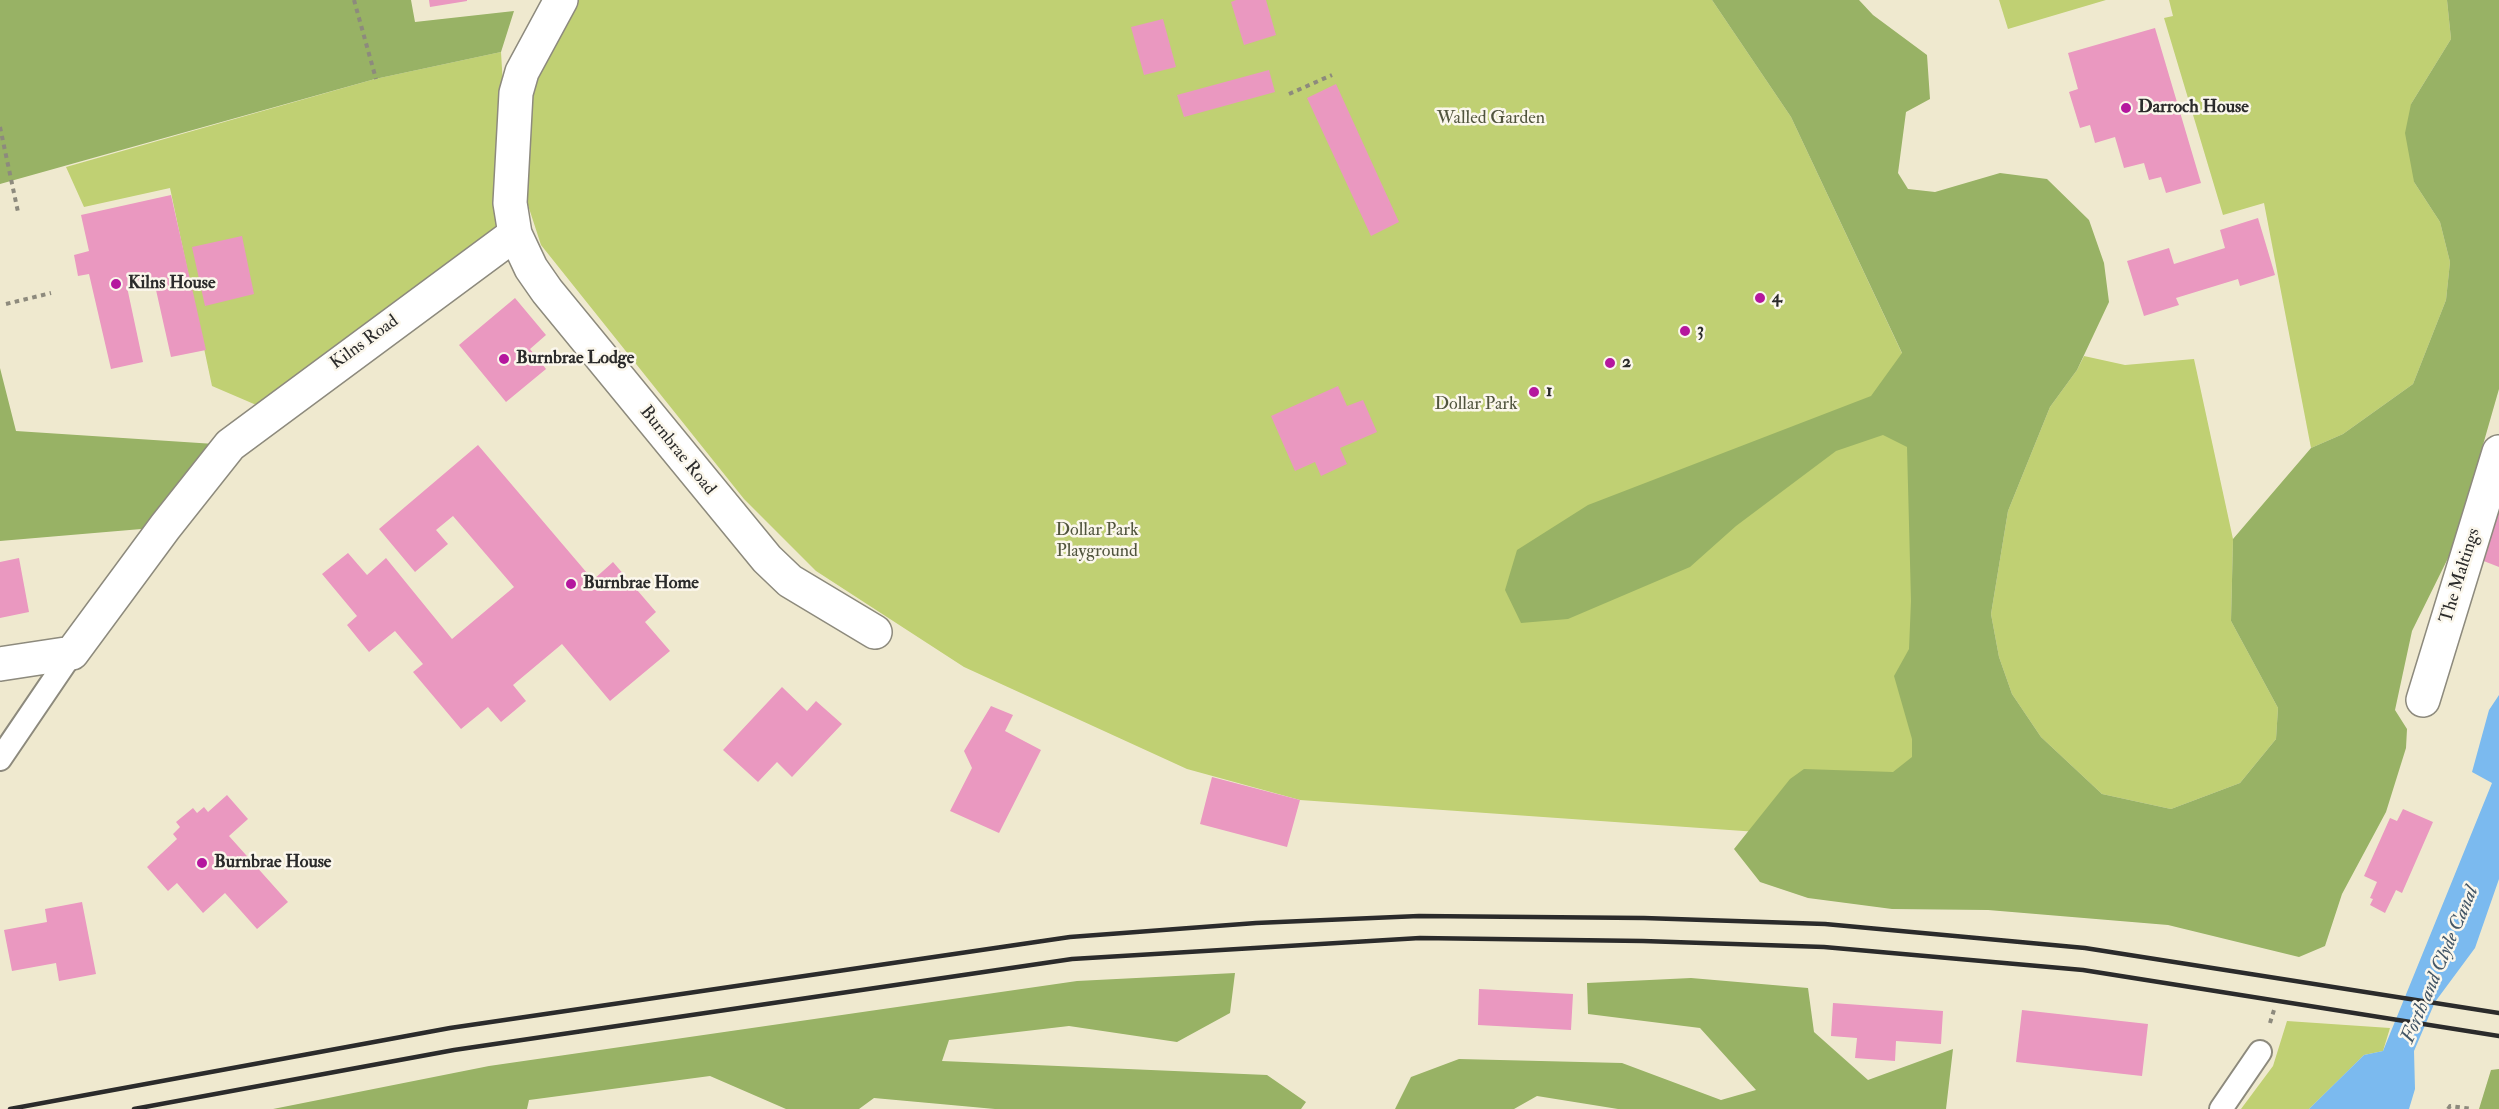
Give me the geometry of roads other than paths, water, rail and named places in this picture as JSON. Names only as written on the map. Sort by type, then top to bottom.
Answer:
[{"type":"street","points":[[515,234],[510,203],[516,93],[522,72],[561,0]]},
{"type":"street","name":"Burnbrae Road","points":[[515,234],[531,268],[547,291],[767,559],[790,581],[875,632]]},
{"type":"street","name":"Kilns Road","points":[[72,653],[165,527],[230,446],[273,410],[515,234]]},
{"type":"street","name":"The Maltings","points":[[2423,700],[2499,452]]},
{"type":"street","points":[[0,664],[72,653]]},
{"type":"lane","points":[[0,759],[72,653]]},
{"type":"lane","points":[[2222,1109],[2260,1052]]},
{"type":"water","name":"Forth and Clyde Canal","points":[[2499,695],[2499,879],[2475,948],[2435,1002],[2414,1051],[2415,1089],[2409,1109],[2309,1109],[2364,1055],[2383,1051],[2492,783],[2472,772],[2489,710]]},
{"type":"railway","points":[[10,1109],[450,1028],[1070,937],[1256,923],[1419,916],[1644,918],[1825,924],[2085,948],[2499,1013]]},
{"type":"railway","points":[[134,1109],[454,1050],[1072,959],[1420,938],[1643,941],[1824,947],[2083,970],[2499,1036]]},
{"type":"place","name":"Darroch House","points":[[2126,108]]},
{"type":"place","name":"Kilns House","points":[[116,284]]},
{"type":"place","name":"4","points":[[1760,298]]},
{"type":"place","name":"3","points":[[1685,331]]},
{"type":"place","name":"Burnbrae Lodge","points":[[504,359]]},
{"type":"place","name":"2","points":[[1610,363]]},
{"type":"place","name":"1","points":[[1534,392]]},
{"type":"place","name":"Burnbrae Home","points":[[571,584]]},
{"type":"place","name":"Burnbrae House","points":[[202,863]]},
{"type":"park label","name":"Walled Garden","points":[[1491,119]]},
{"type":"park label","name":"Dollar Park","points":[[1476,405]]},
{"type":"park label","name":"Dollar Park Playground","points":[[1097,541]]}]
